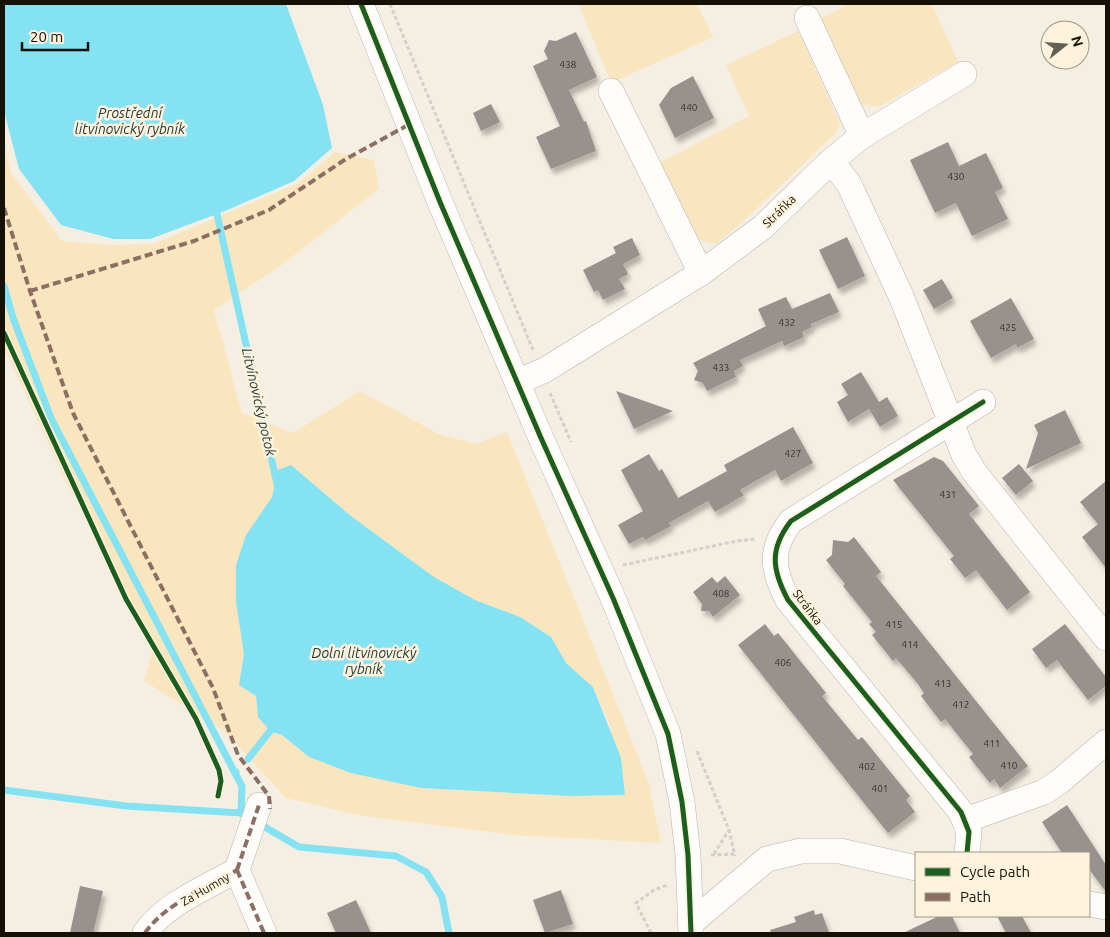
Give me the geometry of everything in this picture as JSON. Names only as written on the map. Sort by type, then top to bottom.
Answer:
[{"type":"street","points":[[361,4],[408,125],[517,382],[613,598],[668,734],[682,802],[688,855],[691,928]]},
{"type":"street","points":[[807,18],[862,136]]},
{"type":"street","name":"Stráňka","points":[[517,382],[545,370],[701,273],[762,227],[831,161],[862,136],[964,74]]},
{"type":"street","points":[[611,91],[701,273]]},
{"type":"street","points":[[831,161],[849,184],[901,296],[964,455],[976,473],[1106,638]]},
{"type":"street","name":"Stráňka","points":[[966,820],[788,600],[777,580],[774,564],[780,539],[791,521],[983,402]]},
{"type":"street","points":[[967,852],[969,832],[966,820],[1044,792],[1059,782],[1106,742]]},
{"type":"street","points":[[237,870],[260,805]]},
{"type":"street","points":[[691,928],[767,859],[801,851],[840,851],[915,868]]},
{"type":"street","name":"Za Humny","points":[[145,933],[155,920],[187,898],[237,870],[264,933]]},
{"type":"street","points":[[1090,904],[1106,907]]},
{"type":"path","points":[[623,565],[737,541],[780,539]]},
{"type":"path","points":[[714,855],[729,830]]},
{"type":"path","points":[[643,898],[636,903],[651,933]]},
{"type":"shaded area","points":[[697,4],[713,37],[611,83],[579,5]]},
{"type":"shaded area","points":[[850,4],[932,4],[958,62],[878,107],[861,104],[821,18]]},
{"type":"shaded area","points":[[798,31],[840,123],[835,134],[738,226],[716,244],[699,240],[659,163],[749,116],[726,65]]},
{"type":"shaded area","points":[[4,142],[11,173],[62,241],[113,245],[153,244],[299,183],[335,152],[374,160],[379,189],[279,267],[214,310],[242,413],[293,433],[360,391],[439,434],[475,444],[507,432],[649,784],[661,843],[514,835],[358,815],[286,798],[223,730],[144,681],[154,646],[68,486],[4,348]],"holes":[[[291,465],[351,516],[434,577],[475,600],[520,617],[551,637],[566,663],[593,687],[611,728],[570,796],[421,788],[309,757],[282,735],[270,731],[258,717],[256,696],[239,685],[244,654],[246,535],[272,497],[278,470]]]},
{"type":"water","name":"Prostřední litvínovický rybník","points":[[4,4],[286,4],[323,105],[332,148],[294,181],[225,211],[150,239],[113,239],[61,225],[19,169],[4,111]]},
{"type":"water","name":"Dolní litvínovický rybník","points":[[291,465],[351,516],[434,577],[475,600],[520,617],[551,637],[566,663],[593,687],[621,758],[625,795],[570,796],[421,788],[351,773],[309,757],[282,735],[270,731],[258,717],[256,696],[239,685],[244,654],[236,602],[236,565],[246,535],[272,497],[278,470]]},
{"type":"building","points":[[576,32],[597,77],[569,90],[584,122],[586,121],[596,151],[551,169],[536,137],[560,126],[533,66],[548,59],[544,51],[549,40],[556,41]]},
{"type":"building","points":[[693,76],[714,118],[675,138],[659,105],[671,88]]},
{"type":"building","points":[[491,104],[500,122],[481,131],[473,113]]},
{"type":"building","points":[[948,142],[959,166],[986,153],[1003,188],[995,192],[1008,219],[972,236],[956,203],[935,213],[910,160]]},
{"type":"building","points":[[847,237],[865,276],[838,289],[819,250]]},
{"type":"building","points":[[632,238],[640,255],[623,264],[628,274],[619,279],[625,289],[603,300],[598,290],[594,292],[583,270],[616,253],[613,247]]},
{"type":"building","points":[[942,279],[953,298],[934,309],[923,290]]},
{"type":"building","points":[[830,293],[839,312],[811,324],[812,327],[802,332],[804,337],[784,346],[782,341],[740,360],[743,366],[734,371],[736,377],[707,391],[703,383],[694,380],[698,371],[693,363],[766,326],[758,309],[786,297],[792,309]]},
{"type":"building","points":[[1011,298],[1034,339],[1017,348],[1016,344],[991,358],[970,321]]},
{"type":"building","points":[[861,372],[879,402],[887,397],[898,416],[880,427],[869,409],[848,422],[837,402],[848,395],[841,384]]},
{"type":"building","points":[[616,391],[673,411],[634,429]]},
{"type":"building","points":[[1065,410],[1081,443],[1026,469],[1038,433],[1034,425]]},
{"type":"building","points":[[793,427],[813,463],[781,481],[775,470],[740,490],[744,495],[715,512],[708,501],[669,523],[671,526],[645,540],[643,537],[629,544],[618,525],[643,511],[621,470],[649,454],[659,471],[662,469],[678,498],[727,471],[724,465]]},
{"type":"building","points":[[934,457],[943,461],[979,506],[969,514],[1030,592],[1007,610],[976,570],[965,578],[950,559],[954,556],[893,480]]},
{"type":"building","points":[[1019,464],[1033,481],[1016,495],[1002,478]]},
{"type":"building","points":[[1106,481],[1106,568],[1082,537],[1098,524],[1080,502]]},
{"type":"building","points":[[854,537],[881,572],[876,576],[1028,766],[1000,788],[994,779],[990,783],[969,757],[973,754],[945,719],[941,722],[921,696],[924,693],[918,684],[896,658],[893,661],[872,635],[876,632],[869,624],[872,622],[843,586],[845,584],[826,560],[832,555],[833,540],[848,542]]},
{"type":"building","points":[[725,576],[740,595],[713,617],[709,611],[701,611],[702,604],[693,592],[712,577],[717,583]]},
{"type":"building","points":[[765,624],[774,636],[778,633],[826,693],[822,696],[858,740],[862,737],[910,796],[906,800],[915,812],[888,833],[738,645]]},
{"type":"building","points":[[1065,624],[1106,677],[1106,686],[1088,700],[1057,660],[1046,668],[1032,649]]},
{"type":"building","points":[[1067,805],[1106,865],[1106,892],[1090,870],[1090,852],[1061,852],[1042,822]]},
{"type":"building","points":[[80,886],[103,891],[93,933],[70,933]]},
{"type":"building","points":[[561,890],[573,924],[545,933],[533,900]]},
{"type":"building","points":[[356,900],[371,933],[336,933],[327,913]]},
{"type":"building","points":[[814,910],[815,915],[822,913],[829,933],[771,933],[770,930],[796,922],[794,917]]},
{"type":"building","points":[[937,917],[952,917],[960,933],[903,933]]},
{"type":"building","points":[[998,917],[1023,917],[1031,933],[1006,933]]},
{"type":"waterway","name":"Litvínovický potok","points":[[215,205],[278,488]]},
{"type":"waterway","name":"Litvínovický potok","points":[[4,286],[13,318],[51,418],[235,773]]},
{"type":"waterway","name":"Litvínovický potok","points":[[248,759],[270,731],[276,727]]},
{"type":"waterway","name":"Litvínovický potok","points":[[236,772],[242,786],[241,813],[299,847],[396,856],[426,872],[442,897],[449,933]]},
{"type":"waterway","points":[[4,790],[126,806],[241,813]]},
{"type":"marked path","points":[[30,291],[194,241],[269,210],[346,159],[408,125]]},
{"type":"marked path","points":[[4,208],[30,291],[73,413],[213,688],[238,755],[269,796],[270,809]]},
{"type":"marked path","points":[[237,870],[259,805]]},
{"type":"marked path","points":[[237,870],[264,933]]},
{"type":"marked path","points":[[145,933],[154,922],[175,905],[237,870]]},
{"type":"cycle path","points":[[361,4],[440,202],[541,438],[613,598],[668,734],[682,802],[688,855],[691,933]]},
{"type":"cycle path","points":[[4,333],[126,599],[196,719],[219,770],[221,781],[218,796]]},
{"type":"cycle path","points":[[967,852],[969,832],[961,812],[788,600],[779,579],[775,560],[779,541],[791,521],[983,402]]}]
